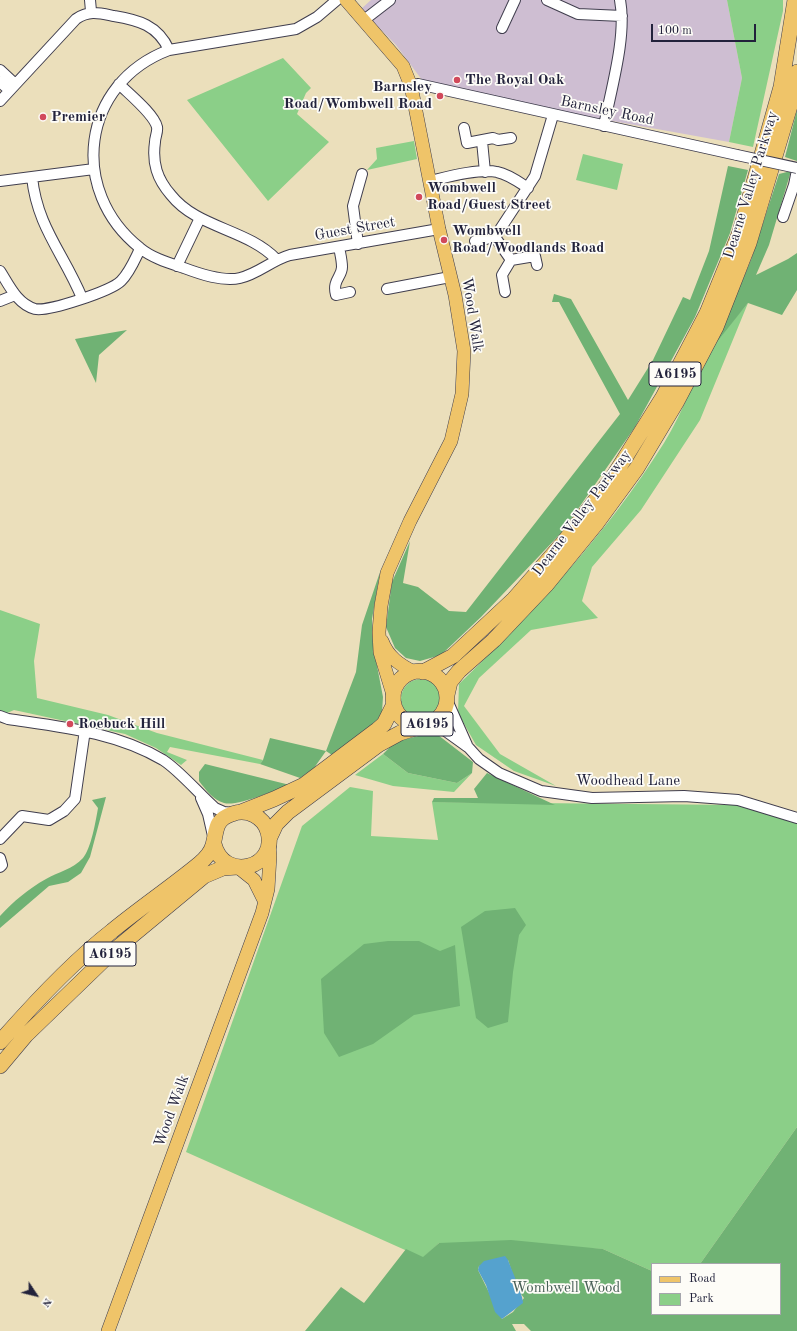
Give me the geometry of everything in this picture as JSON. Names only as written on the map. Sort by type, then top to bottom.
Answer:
[{"type":"highway","name":"Dearne Valley Parkway","points":[[419,672],[453,656],[473,639],[514,599],[548,560],[613,477],[664,397],[707,313],[740,232],[781,87],[795,0]]},
{"type":"highway","name":"Dearne Valley Parkway","points":[[447,698],[450,682],[459,671],[494,640],[548,584],[596,524],[637,468],[676,403],[716,327],[749,243],[793,96],[797,72]]},
{"type":"highway","name":"A6195","points":[[0,1042],[73,966],[111,932],[198,864],[206,856],[214,842],[214,834],[220,822],[232,814],[274,800],[304,784],[377,730],[384,724],[394,701],[397,685],[408,675],[419,672],[432,674],[440,679],[445,687],[447,698],[444,712],[434,721],[400,733],[378,745],[281,818],[269,841],[264,856],[259,862],[253,865],[238,868],[223,868],[204,876],[140,928],[112,953],[26,1035],[0,1066]]},
{"type":"highway","name":"A6195","points":[[394,701],[397,711],[405,720],[417,725],[427,724]]},
{"type":"highway","points":[[239,812],[247,812],[258,818],[266,827],[269,841]]},
{"type":"highway","points":[[214,842],[221,859],[238,868]]},
{"type":"main road","name":"Wood Walk","points":[[346,0],[403,66],[411,86],[439,229],[455,295],[464,351],[462,394],[451,441],[410,521],[387,573],[381,606],[379,632],[380,652],[394,701]]},
{"type":"main road","name":"Wood Walk","points":[[379,632],[389,653],[396,662],[419,672]]},
{"type":"main road","name":"Wood Walk","points":[[108,1331],[262,913],[264,900],[268,890],[270,856],[269,841]]},
{"type":"main road","points":[[238,868],[254,880],[264,900]]},
{"type":"street","points":[[90,0],[91,11]]},
{"type":"street","points":[[0,271],[15,295],[23,303],[35,309],[47,308],[110,289],[122,280],[140,249],[115,224],[105,208],[97,189],[92,148],[94,130],[109,99],[119,84],[142,63],[154,55],[169,50],[296,29],[317,17],[337,0]]},
{"type":"street","points":[[364,20],[390,0]]},
{"type":"street","points":[[502,28],[516,0]]},
{"type":"street","points":[[547,0],[578,14],[622,16]]},
{"type":"street","points":[[604,126],[621,36],[622,16],[620,0]]},
{"type":"street","points":[[0,101],[76,19],[91,11],[139,20],[158,34],[169,50]]},
{"type":"street","points":[[0,70],[12,87]]},
{"type":"street","points":[[0,82],[12,87]]},
{"type":"street","points":[[119,84],[154,120],[157,128],[153,157],[157,173],[163,185],[172,197],[200,218],[235,232],[271,253],[276,259]]},
{"type":"street","name":"Barnsley Road","points":[[411,86],[418,84],[797,169]]},
{"type":"street","points":[[475,240],[495,237],[528,188],[535,176],[553,115]]},
{"type":"street","points":[[464,128],[467,143],[512,138]]},
{"type":"street","points":[[482,141],[485,172]]},
{"type":"street","points":[[0,181],[94,169]]},
{"type":"street","points":[[783,217],[794,185],[797,169]]},
{"type":"street","points":[[430,181],[485,172],[498,172],[518,181],[528,188]]},
{"type":"street","points":[[358,244],[353,206],[362,174]]},
{"type":"street","points":[[32,177],[34,194],[40,217],[52,243],[72,274],[82,298]]},
{"type":"street","points":[[177,266],[200,218]]},
{"type":"street","name":"Guest Street","points":[[140,249],[177,266],[209,276],[240,278],[276,259],[290,255],[439,229]]},
{"type":"street","points":[[495,237],[510,260]]},
{"type":"street","points":[[339,247],[343,268],[334,283],[335,293],[336,295],[350,292]]},
{"type":"street","points":[[510,260],[535,256],[537,266]]},
{"type":"street","points":[[505,292],[502,275],[510,260]]},
{"type":"street","points":[[387,290],[450,277]]},
{"type":"street","points":[[0,301],[15,295]]},
{"type":"street","name":"Woodhead Lane","points":[[447,698],[468,748]]},
{"type":"street","points":[[0,716],[8,720],[85,730],[124,740],[165,761],[200,794],[220,810],[239,812]]},
{"type":"street","name":"Woodhead Lane","points":[[427,724],[444,730],[468,748],[479,760],[499,773],[541,791],[592,798],[684,796],[738,800],[797,818]]},
{"type":"street","points":[[0,839],[22,816],[49,820],[64,811],[75,799],[85,730]]},
{"type":"street","points":[[200,794],[210,821],[214,842]]},
{"type":"street","points":[[0,858],[2,865],[0,867]]},
{"type":"shaded area","points":[[371,0],[727,0],[742,78],[729,142],[568,113],[422,80],[396,45],[361,9]]},
{"type":"green space","points":[[727,0],[783,0],[783,11],[753,147],[729,142],[742,78]]},
{"type":"green space","points":[[283,58],[311,88],[306,93],[297,114],[329,142],[268,201],[187,100]]},
{"type":"green space","points":[[797,110],[797,161],[785,157]]},
{"type":"green space","points":[[414,141],[417,159],[367,170],[377,159],[376,148]]},
{"type":"green space","points":[[583,154],[623,164],[617,190],[576,180]]},
{"type":"green space","points":[[728,166],[748,170],[730,233],[695,317],[635,427],[562,532],[481,617],[441,655],[420,661],[406,658],[395,648],[386,627],[392,582],[410,541],[403,583],[418,587],[449,611],[466,612],[620,414],[559,302],[552,302],[554,294],[571,299],[628,400],[653,360],[683,297],[690,300],[709,251]]},
{"type":"green space","points":[[791,171],[769,245],[756,275],[797,253],[797,290],[782,315],[748,303],[716,343],[751,260],[779,174]]},
{"type":"green space","points":[[748,303],[700,420],[641,510],[592,567],[582,601],[598,618],[531,630],[479,678],[464,706],[500,754],[556,786],[514,771],[476,745],[458,713],[459,684],[515,628],[569,570],[619,508],[664,443],[678,418],[702,367],[716,343]]},
{"type":"green space","points":[[127,330],[99,355],[96,383],[75,339]]},
{"type":"green space","points":[[380,572],[372,619],[373,645],[383,697],[382,712],[375,724],[332,755],[326,751],[356,672],[362,625]]},
{"type":"green space","points":[[0,610],[40,624],[34,661],[37,698],[108,715],[157,733],[263,760],[260,764],[170,747],[167,752],[187,760],[181,765],[156,748],[125,734],[14,710],[5,714],[0,713]]},
{"type":"green space","points":[[425,679],[432,682],[438,688],[441,699],[440,707],[432,716],[425,719],[417,719],[410,716],[402,707],[401,695],[404,688],[413,680]]},
{"type":"green space","points":[[422,735],[438,735],[473,762],[472,773],[457,783],[408,773],[383,754],[395,742]]},
{"type":"green space","points":[[270,738],[326,751],[314,768],[300,778],[260,764],[263,760]]},
{"type":"green space","points":[[383,754],[408,773],[457,783],[472,773],[454,792],[393,786],[355,775]]},
{"type":"green space","points":[[205,764],[290,785],[247,800],[230,804],[224,803],[213,797],[199,781],[199,772]]},
{"type":"green space","points":[[487,773],[555,805],[432,802],[434,798],[478,798],[474,789]]},
{"type":"green space","points":[[350,787],[373,791],[371,836],[438,840],[432,802],[736,805],[797,823],[797,1127],[701,1263],[651,1263],[651,1271],[603,1249],[439,1243],[423,1258],[186,1152],[302,826]]},
{"type":"green space","points":[[106,797],[90,857],[81,873],[68,882],[49,886],[0,928],[0,916],[11,905],[33,887],[75,865],[83,858],[91,841],[98,808],[92,800]]},
{"type":"green space","points":[[515,908],[526,925],[519,935],[513,972],[508,1022],[488,1028],[476,1018],[461,927],[485,911]]},
{"type":"green space","points":[[388,941],[419,941],[440,951],[455,945],[460,1006],[414,1015],[373,1044],[339,1057],[324,1033],[321,979],[364,944]]},
{"type":"green space","name":"Wombwell Wood","points":[[797,1127],[797,1331],[531,1331],[524,1324],[512,1324],[516,1331],[305,1331],[341,1287],[364,1303],[406,1249],[423,1257],[439,1243],[511,1240],[603,1249],[651,1271],[651,1315],[781,1315],[781,1263],[701,1263]],"holes":[[[508,1260],[518,1290],[524,1298],[513,1312],[502,1319],[478,1270],[479,1266]]]},
{"type":"water","points":[[505,1256],[522,1295],[523,1303],[502,1319],[495,1312],[486,1285],[478,1270],[479,1266],[484,1261]]},
{"type":"place","name":"The Royal Oak","points":[[457,80]]},
{"type":"place","name":"Barnsley Road/Wombwell Road","points":[[440,96]]},
{"type":"place","name":"Premier","points":[[43,117]]},
{"type":"place","name":"Wombwell Road/Guest Street","points":[[419,197]]},
{"type":"place","name":"Wombwell Road/Woodlands Road","points":[[444,240]]},
{"type":"place","name":"Roebuck Hill","points":[[70,724]]}]
